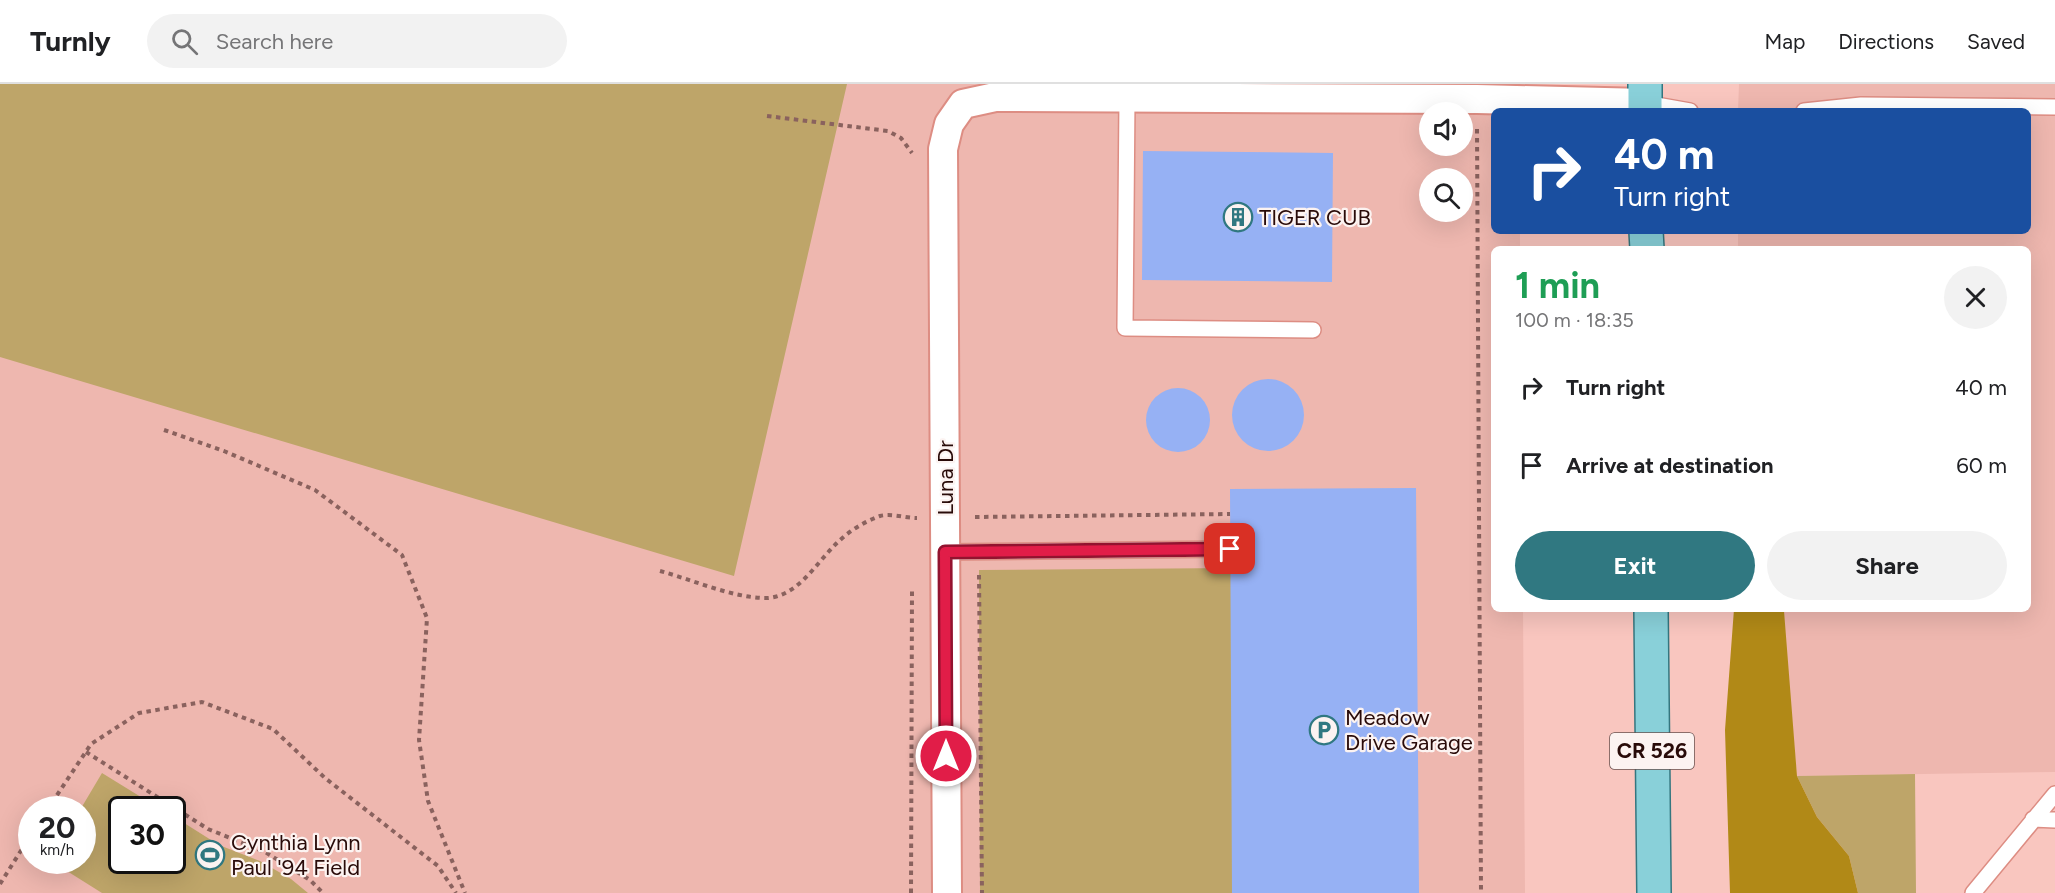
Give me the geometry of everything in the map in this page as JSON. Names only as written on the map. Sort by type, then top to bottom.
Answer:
[{"type":"main road","name":"CR 526","points":[[1651,612],[1654,893]]},
{"type":"street","name":"Luna Dr","points":[[947,893],[943,149],[949,124],[963,104],[995,98],[1127,99]]},
{"type":"street","points":[[1127,99],[1645,99]]},
{"type":"lane","points":[[1127,99],[1125,328],[1313,330]]},
{"type":"lane","points":[[1645,99],[1679,108]]},
{"type":"lane","points":[[1832,108],[1861,105],[2055,107]]},
{"type":"lane","points":[[945,552],[1230,549]]},
{"type":"lane","points":[[1973,893],[2055,794]]},
{"type":"lane","points":[[2033,819],[2055,820]]},
{"type":"path","points":[[1477,99],[1481,893]]},
{"type":"path","points":[[767,116],[888,131],[901,138],[914,155],[915,163]]},
{"type":"path","points":[[164,430],[224,451],[315,490],[402,555],[427,618],[419,740],[428,801],[465,893]]},
{"type":"path","points":[[912,506],[912,530]]},
{"type":"path","points":[[979,517],[982,893]]},
{"type":"path","points":[[912,576],[912,893]]},
{"type":"path","points":[[56,796],[91,744],[139,713],[202,702],[273,729],[325,778],[438,866],[456,893]]},
{"type":"path","points":[[86,752],[208,829],[265,852],[310,880],[323,893]]},
{"type":"path","points":[[0,884],[18,855]]},
{"type":"shaded area","points":[[0,84],[1519,84],[1520,108],[1491,108],[1491,234],[1520,234],[1520,246],[1491,246],[1491,612],[1523,612],[1525,893],[0,893]]},
{"type":"shaded area","points":[[0,84],[847,84],[734,576],[0,357]]},
{"type":"shaded area","points":[[1739,84],[2055,84],[2055,772],[1797,776],[1782,612],[2031,612],[2031,246],[1738,246],[1738,234],[2031,234],[2031,108],[1738,108]]},
{"type":"shaded area","points":[[1231,568],[1233,893],[980,893],[979,570]]},
{"type":"shaded area","points":[[1734,612],[1784,612],[1797,776],[1817,817],[1849,856],[1858,893],[1730,893],[1725,730]]},
{"type":"shaded area","name":"Cynthia Lynn Paul '94 Field","points":[[102,773],[139,796],[108,796],[108,874],[186,874],[186,824],[219,845],[260,861],[291,879],[308,893],[102,893],[72,874],[96,874],[96,796],[88,796]]},
{"type":"shaded area","points":[[1915,774],[1916,893],[1858,893],[1849,856],[1817,817],[1797,776]]},
{"type":"building","name":"TIGER CUB","points":[[1143,151],[1333,153],[1332,282],[1142,280]]},
{"type":"building","points":[[1268,379],[1282,382],[1294,389],[1301,401],[1304,415],[1301,429],[1294,441],[1282,448],[1268,451],[1254,448],[1242,441],[1235,429],[1232,415],[1235,401],[1242,389],[1254,382]]},
{"type":"building","points":[[1178,388],[1196,394],[1204,402],[1210,420],[1204,438],[1196,446],[1178,452],[1160,446],[1152,438],[1146,420],[1152,402],[1160,394]]},
{"type":"building","name":"Meadow Drive Garage","points":[[1416,488],[1419,893],[1232,893],[1230,489]]},
{"type":"place","name":"TIGER CUB","points":[[1238,217]]},
{"type":"place","name":"Meadow Drive Garage","points":[[1324,730]]},
{"type":"place","name":"Cynthia Lynn Paul '94 Field","points":[[210,855]]},
{"type":"route","points":[[946,756],[945,552],[1230,549]]}]
